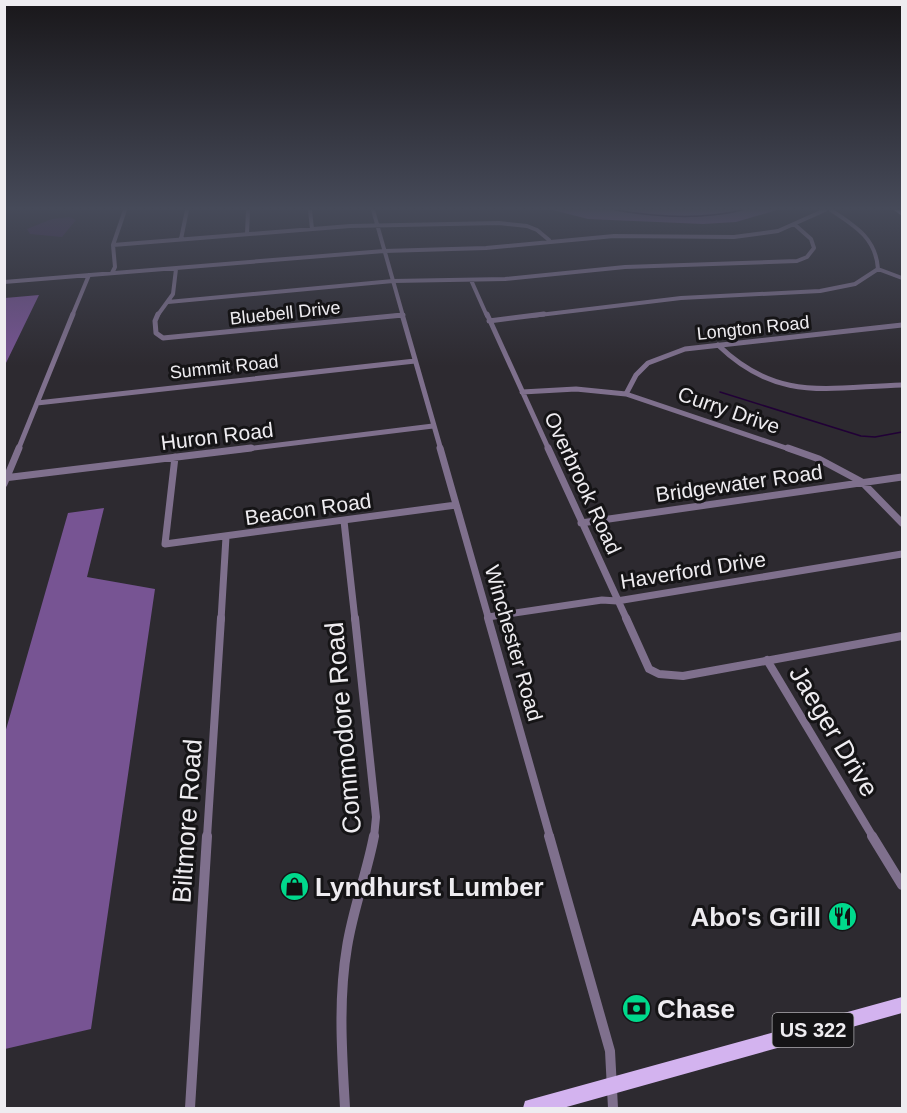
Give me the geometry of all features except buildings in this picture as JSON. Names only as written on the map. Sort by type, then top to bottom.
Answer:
[{"type":"main road","name":"US 322","points":[[532,1108],[903,1005]]},
{"type":"street","points":[[112,273],[115,262]]},
{"type":"street","points":[[4,282],[258,262]]},
{"type":"street","name":"Winchester Road","points":[[387,262],[610,1051],[613,1108]]},
{"type":"street","points":[[168,302],[393,281],[471,280],[528,277],[625,267],[770,262]]},
{"type":"street","points":[[878,262],[878,269]]},
{"type":"street","points":[[168,302],[173,295],[176,269]]},
{"type":"street","points":[[878,269],[903,278]]},
{"type":"street","points":[[489,321],[681,298],[820,291],[855,284],[878,269]]},
{"type":"street","points":[[5,480],[89,275]]},
{"type":"street","name":"Overbrook Road","points":[[471,280],[649,669],[659,674],[682,676],[767,660]]},
{"type":"street","name":"Bluebell Drive","points":[[168,302],[157,314],[155,330],[159,336],[171,338],[403,315]]},
{"type":"street","name":"Longton Road","points":[[626,394],[635,374],[646,363],[663,354],[684,349],[903,325]]},
{"type":"street","points":[[718,345],[737,364],[754,375],[799,388],[834,390],[903,385]]},
{"type":"street","name":"Summit Road","points":[[37,403],[415,361]]},
{"type":"street","name":"Curry Drive","points":[[522,392],[564,389],[626,394],[686,412],[819,459],[862,482],[903,523]]},
{"type":"street","name":"Huron Road","points":[[5,480],[433,426]]},
{"type":"street","name":"Beacon Road","points":[[175,457],[165,544],[456,505]]},
{"type":"street","name":"Bridgewater Road","points":[[581,523],[903,477]]},
{"type":"street","name":"Commodore Road","points":[[344,521],[376,817],[375,840],[350,933],[343,981],[341,1020],[345,1108]]},
{"type":"street","name":"Biltmore Road","points":[[190,1108],[226,537]]},
{"type":"street","name":"Haverford Drive","points":[[488,617],[602,600],[617,601],[903,554]]},
{"type":"street","points":[[767,660],[903,636]]},
{"type":"street","name":"Jaeger Drive","points":[[767,660],[903,885]]},
{"type":"shaded area","points":[[39,295],[5,365],[5,298]]},
{"type":"shaded area","points":[[104,508],[87,577],[155,589],[91,1029],[5,1049],[5,733],[68,513]]},
{"type":"waterway","points":[[720,392],[861,436],[875,437],[902,432]]},
{"type":"place","name":"Lyndhurst Lumber","points":[[294,887]]},
{"type":"place","name":"Abo's Grill","points":[[842,917]]},
{"type":"place","name":"Chase","points":[[636,1009]]}]
